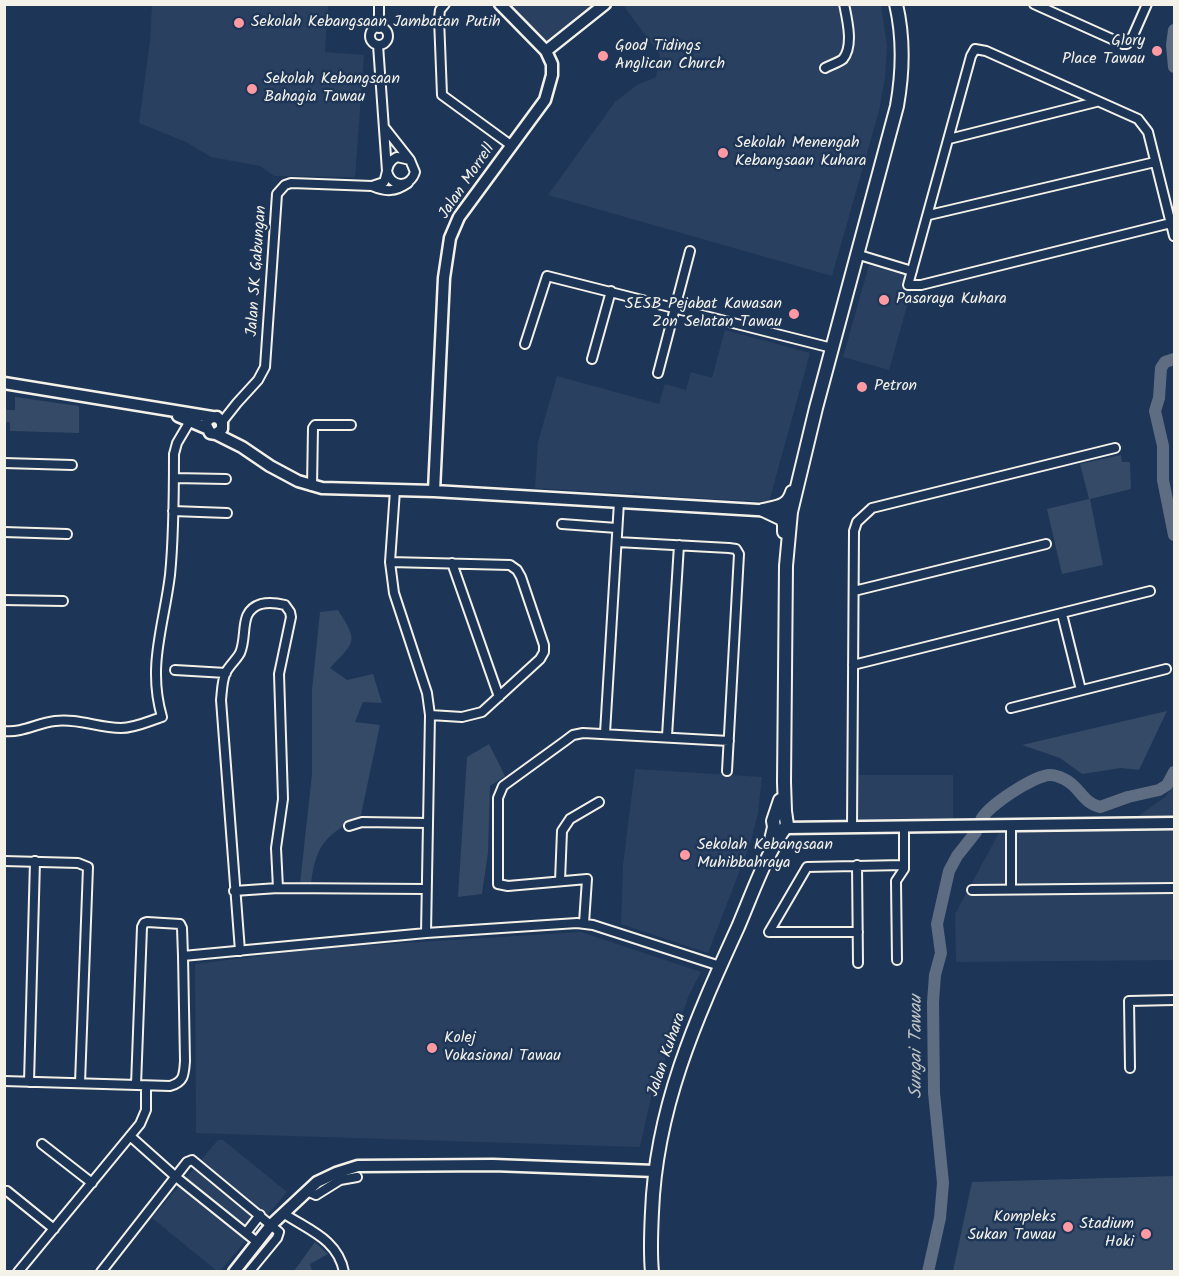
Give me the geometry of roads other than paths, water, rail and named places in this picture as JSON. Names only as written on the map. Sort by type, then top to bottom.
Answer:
[{"type":"main road","points":[[786,566],[795,487],[900,88],[902,51],[896,4]]},
{"type":"main road","points":[[763,510],[786,504],[795,487]]},
{"type":"main road","points":[[763,510],[784,521],[782,560],[786,566]]},
{"type":"main road","name":"Jalan Kuhara","points":[[652,1272],[650,1236],[655,1171],[675,1079],[720,966],[782,823],[786,566]]},
{"type":"street","points":[[379,4],[379,27],[371,31],[370,37],[372,42],[378,45],[383,126],[387,171],[394,183],[408,183],[414,176],[413,163],[383,126]]},
{"type":"street","points":[[445,4],[440,10],[439,18],[442,96],[512,146]]},
{"type":"street","points":[[500,4],[546,51],[605,4]]},
{"type":"street","points":[[825,68],[844,58],[848,47],[844,4]]},
{"type":"street","points":[[1034,4],[1123,44],[1127,44],[1132,38],[1147,4]]},
{"type":"street","points":[[1171,223],[921,285],[908,285],[975,49],[986,51],[1138,119],[1144,124],[1148,132],[1155,162],[1171,223],[1174,236]]},
{"type":"street","name":"Jalan Morrell","points":[[434,491],[444,278],[450,238],[459,217],[539,109],[549,91],[552,64],[546,51]]},
{"type":"street","points":[[949,139],[1096,102]]},
{"type":"street","points":[[372,186],[384,182],[390,162],[397,157],[410,160]]},
{"type":"street","points":[[929,215],[1155,162]]},
{"type":"street","name":"Jalan SK Gabungan","points":[[216,424],[258,380],[265,367],[278,194],[285,185],[299,183],[372,186],[393,191],[399,190],[408,183]]},
{"type":"street","points":[[658,373],[690,251]]},
{"type":"street","points":[[856,254],[912,271]]},
{"type":"street","points":[[525,344],[547,276],[832,348]]},
{"type":"street","points":[[592,358],[611,291]]},
{"type":"street","points":[[4,383],[158,407],[216,424],[242,447],[287,476],[312,486],[345,490],[434,491],[791,512]]},
{"type":"street","points":[[158,407],[190,421],[216,424]]},
{"type":"street","points":[[4,731],[16,732],[45,723],[66,720],[80,720],[124,728],[162,717],[155,686],[156,662],[170,574],[177,443],[190,421]]},
{"type":"street","points":[[312,486],[313,428],[315,425],[351,425]]},
{"type":"street","points":[[852,827],[854,531],[857,522],[872,508],[1115,448]]},
{"type":"street","points":[[4,463],[72,465]]},
{"type":"street","points":[[174,478],[226,479]]},
{"type":"street","points":[[395,490],[390,562],[394,593],[427,693],[430,715],[426,933]]},
{"type":"street","points":[[605,733],[619,502]]},
{"type":"street","points":[[173,512],[227,513]]},
{"type":"street","points":[[562,524],[617,528]]},
{"type":"street","points":[[4,532],[68,534]]},
{"type":"street","points":[[617,542],[729,548],[736,549],[740,554],[728,771]]},
{"type":"street","points":[[854,591],[1046,544]]},
{"type":"street","points":[[667,736],[679,545]]},
{"type":"street","points":[[390,562],[510,565],[521,577],[544,645],[544,652],[540,659],[482,712],[476,715],[455,717],[430,715]]},
{"type":"street","points":[[452,563],[499,697]]},
{"type":"street","points":[[853,665],[1150,591]]},
{"type":"street","points":[[4,600],[63,601]]},
{"type":"street","points":[[240,951],[221,700],[225,673],[240,652],[248,612],[265,603],[285,605],[291,617],[279,674],[283,799],[276,848],[278,888]]},
{"type":"street","points":[[1062,614],[1081,690]]},
{"type":"street","points":[[1011,708],[1166,669]]},
{"type":"street","points":[[175,670],[225,673]]},
{"type":"street","points":[[584,923],[586,879],[508,886],[498,884],[499,793],[510,780],[573,735],[605,733],[729,741]]},
{"type":"street","points":[[561,881],[562,831],[570,819],[599,802]]},
{"type":"street","points":[[349,826],[362,822],[427,823]]},
{"type":"street","points":[[782,823],[810,827],[1174,824]]},
{"type":"street","points":[[1011,825],[1011,889]]},
{"type":"street","points":[[897,960],[896,880],[904,868],[904,826]]},
{"type":"street","points":[[4,861],[78,863],[88,867],[80,1083]]},
{"type":"street","points":[[29,1082],[35,861]]},
{"type":"street","points":[[857,865],[858,963]]},
{"type":"street","points":[[858,932],[769,932],[807,867],[904,865]]},
{"type":"street","points":[[234,891],[278,888],[426,889]]},
{"type":"street","points":[[972,890],[1174,888]]},
{"type":"street","points":[[4,1081],[146,1086],[170,1086],[179,1083],[183,1079],[185,1061],[182,928],[180,924],[144,923],[136,1085]]},
{"type":"street","points":[[183,956],[426,933],[584,923],[720,966]]},
{"type":"street","points":[[1130,1068],[1129,1001],[1174,1000]]},
{"type":"street","points":[[18,1272],[145,1116],[146,1086]]},
{"type":"street","points":[[130,1136],[176,1177],[257,1242]]},
{"type":"street","points":[[42,1144],[92,1183]]},
{"type":"street","points":[[101,1272],[187,1162],[195,1161],[279,1232],[249,1272]]},
{"type":"street","points":[[234,1272],[271,1226],[317,1182],[358,1166],[493,1165],[655,1171]]},
{"type":"street","points":[[307,1191],[316,1195],[340,1180],[357,1177]]},
{"type":"street","points":[[7,1191],[54,1229]]},
{"type":"street","points":[[283,1213],[330,1243],[340,1258],[344,1272]]},
{"type":"street","points":[[246,1233],[260,1215]]},
{"type":"waterway","name":"Sungai Tawau","points":[[1174,30],[1172,45],[1174,67]]},
{"type":"waterway","name":"Sungai Tawau","points":[[1174,359],[1165,362],[1161,368],[1159,398],[1155,411],[1163,446],[1163,480],[1174,535]]},
{"type":"waterway","name":"Sungai Tawau","points":[[981,820],[992,807],[1023,786],[1043,776],[1052,775],[1064,779],[1074,786],[1084,798],[1100,807],[1128,797],[1159,790],[1167,785],[1174,772]]},
{"type":"waterway","name":"Sungai Tawau","points":[[928,1272],[940,1218],[943,1183],[934,1093],[933,1002],[935,975],[941,953],[937,924],[949,871],[957,856],[976,832]]},
{"type":"place","name":"Sekolah Kebangsaan Jambatan Putih","points":[[239,23]]},
{"type":"place","name":"Glory Place Tawau","points":[[1157,51]]},
{"type":"place","name":"Good Tidings Anglican Church","points":[[603,56]]},
{"type":"place","name":"Sekolah Kebangsaan Bahagia Tawau","points":[[252,89]]},
{"type":"place","name":"Sekolah Menengah Kebangsaan Kuhara","points":[[723,153]]},
{"type":"place","name":"Pasaraya Kuhara","points":[[884,300]]},
{"type":"place","name":"SESB Pejabat Kawasan Zon Selatan Tawau","points":[[794,314]]},
{"type":"place","name":"Petron","points":[[862,387]]},
{"type":"place","name":"Sekolah Kebangsaan Muhibbahraya","points":[[685,855]]},
{"type":"place","name":"Kolej Vokasional Tawau","points":[[432,1048]]},
{"type":"place","name":"Kompleks Sukan Tawau","points":[[1068,1227]]},
{"type":"place","name":"Stadium Hoki","points":[[1146,1234]]}]
